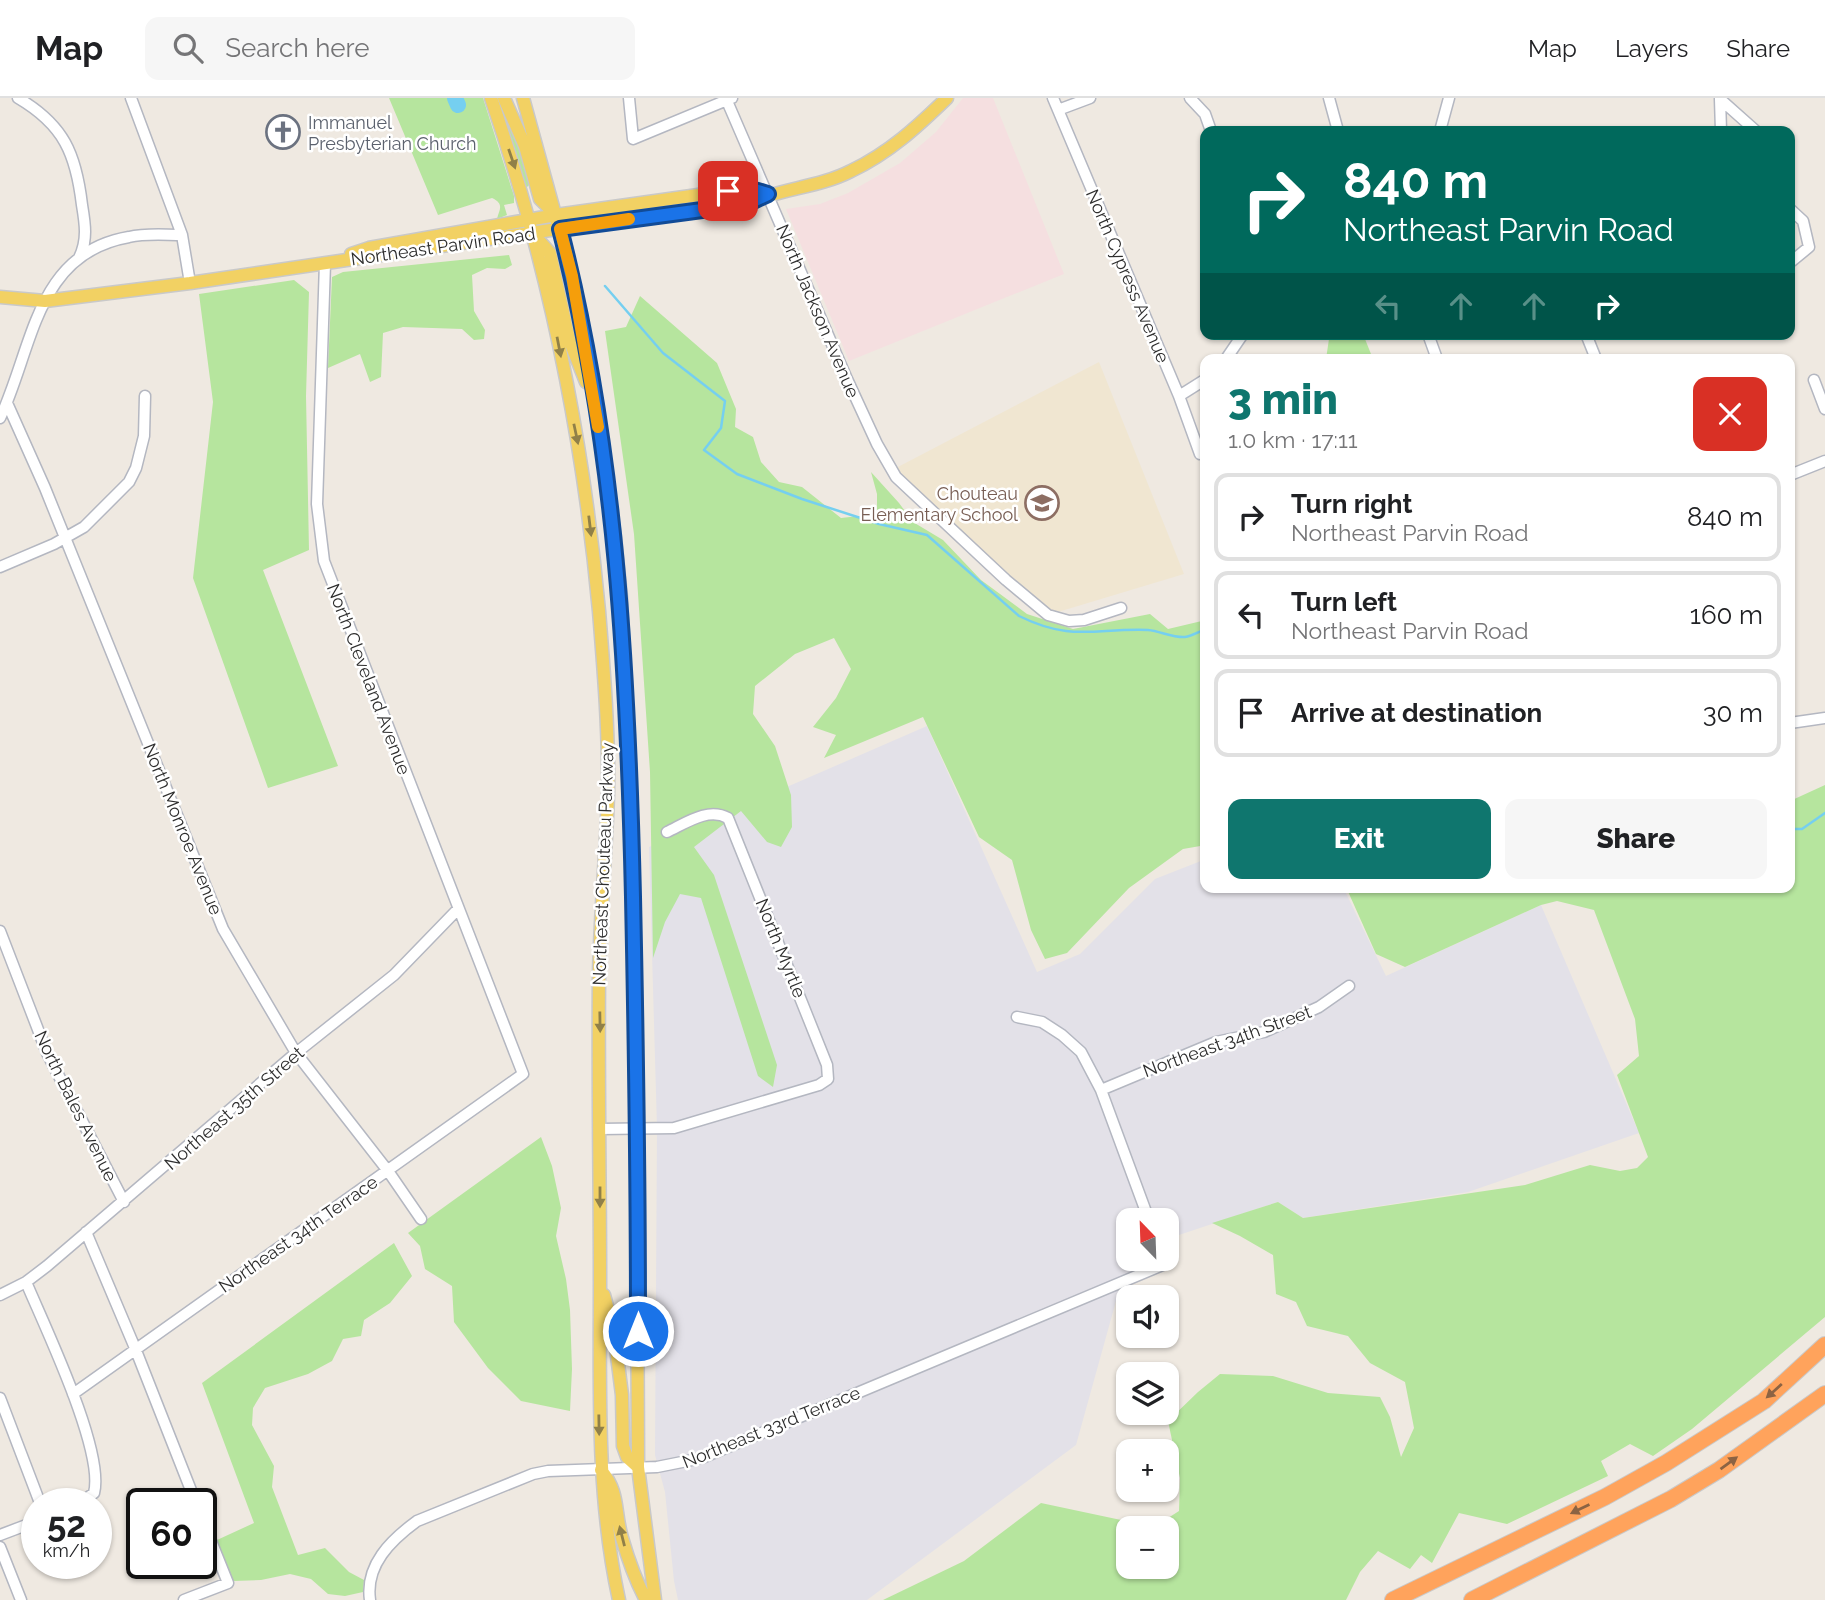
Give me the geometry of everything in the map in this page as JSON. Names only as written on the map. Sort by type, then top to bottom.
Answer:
[{"type":"highway","points":[[1393,1600],[1605,1497],[1666,1463],[1764,1401],[1825,1345]]},
{"type":"highway","points":[[1472,1600],[1671,1499],[1719,1470],[1825,1394]]},
{"type":"main road","name":"Northeast Chouteau Parkway","points":[[491,98],[517,173],[526,225],[550,299],[581,459],[601,640],[608,792],[599,977],[600,1470],[611,1563],[619,1600]]},
{"type":"main road","points":[[504,98],[525,146],[540,199],[556,215]]},
{"type":"main road","name":"Northeast Chouteau Parkway","points":[[523,98],[556,215],[565,228],[594,398],[615,537],[621,598],[636,1002],[638,1467],[655,1600]]},
{"type":"main road","name":"Northeast Parvin Road","points":[[325,263],[369,248],[526,225],[565,228],[747,204],[768,194],[850,172],[906,138],[947,98]]},
{"type":"main road","name":"Northeast Parvin Road","points":[[0,297],[44,301],[190,283],[325,263],[526,225],[556,215],[748,188],[768,194]]},
{"type":"main road","points":[[526,225],[550,253],[569,339],[576,361],[594,398]]},
{"type":"main road","points":[[600,1278],[614,1332],[622,1395],[623,1446],[627,1457],[638,1467]]},
{"type":"main road","points":[[600,1470],[612,1485],[621,1536],[646,1600]]},
{"type":"street","points":[[18,98],[43,116],[59,132],[72,155],[78,173],[86,229],[79,258]]},
{"type":"street","points":[[629,98],[634,139],[730,99]]},
{"type":"street","name":"North Cypress Avenue","points":[[1053,98],[1179,397],[1199,454]]},
{"type":"street","points":[[1058,110],[1090,98]]},
{"type":"street","points":[[1191,98],[1205,114],[1210,126]]},
{"type":"street","points":[[1329,98],[1337,126]]},
{"type":"street","points":[[1442,126],[1450,98]]},
{"type":"street","points":[[134,99],[182,234],[190,283]]},
{"type":"street","name":"North Jackson Avenue","points":[[730,99],[768,194],[877,444],[896,477],[1006,580],[1048,615],[1069,621],[1084,620],[1121,608]]},
{"type":"street","points":[[1720,99],[1721,126]]},
{"type":"street","points":[[1720,99],[1750,126]]},
{"type":"street","points":[[1795,214],[1803,221],[1809,247],[1795,259]]},
{"type":"street","points":[[0,418],[33,326],[55,280],[79,258],[113,240],[130,236],[182,234]]},
{"type":"street","name":"North Cleveland Avenue","points":[[325,263],[317,505],[324,561],[523,1074]]},
{"type":"street","points":[[1814,380],[1825,409]]},
{"type":"street","points":[[1179,397],[1200,383]]},
{"type":"street","points":[[0,567],[66,539],[90,522],[129,482],[144,436],[145,396]]},
{"type":"street","name":"North Monroe Avenue","points":[[7,403],[66,539],[212,905],[236,953],[296,1053],[388,1171],[421,1219]]},
{"type":"street","points":[[1795,473],[1825,461]]},
{"type":"street","points":[[1795,722],[1825,718]]},
{"type":"street","name":"North Myrtle","points":[[635,1129],[674,1128],[819,1085],[828,1079],[827,1065],[728,818],[720,813],[711,813],[667,832]]},
{"type":"street","name":"Northeast 35th Street","points":[[0,1295],[26,1282],[124,1202],[296,1053],[394,975],[458,909]]},
{"type":"street","name":"North Bales Avenue","points":[[0,931],[47,1053],[124,1202]]},
{"type":"street","name":"Northeast 34th Street","points":[[1101,1090],[1216,1042],[1264,1031],[1320,1007],[1349,986]]},
{"type":"street","points":[[1017,1017],[1042,1022],[1081,1052],[1101,1090],[1145,1208]]},
{"type":"street","name":"Northeast 34th Terrace","points":[[73,1394],[523,1074]]},
{"type":"street","points":[[600,1129],[635,1129]]},
{"type":"street","points":[[86,1232],[190,1488]]},
{"type":"street","name":"Northeast 33rd Terrace","points":[[370,1600],[370,1581],[376,1564],[400,1533],[417,1521],[533,1474],[548,1471],[668,1466],[702,1458],[1141,1271]]},
{"type":"street","points":[[26,1282],[73,1394],[96,1466],[95,1488]]},
{"type":"street","points":[[0,1398],[34,1488]]},
{"type":"street","points":[[0,1535],[21,1527]]},
{"type":"street","points":[[0,1547],[21,1600]]},
{"type":"street","points":[[184,1600],[228,1583],[217,1556]]},
{"type":"shaded area","points":[[963,98],[993,98],[1064,274],[849,361],[786,209],[820,204],[848,193],[900,163],[936,132]]},
{"type":"shaded area","name":"Chouteau Elementary School","points":[[1099,362],[1184,574],[1048,615],[946,524],[896,468]]},
{"type":"shaded area","points":[[927,726],[1037,972],[1080,954],[1155,879],[1200,861],[1200,893],[1346,893],[1386,976],[1541,905],[1639,1133],[1468,1192],[1303,1218],[1278,1202],[1180,1235],[1180,1208],[1116,1208],[1116,1271],[1149,1271],[1116,1285],[1116,1301],[1076,1445],[867,1600],[678,1600],[665,1492],[655,1455],[657,1128],[649,847]]},
{"type":"green space","points":[[389,98],[483,98],[514,196],[514,203],[504,205],[507,215],[497,219],[500,205],[492,198],[438,215]]},
{"type":"green space","points":[[510,125],[521,149],[531,183],[526,188],[508,127]]},
{"type":"green space","points":[[509,255],[512,265],[505,269],[487,268],[472,275],[474,311],[485,330],[484,339],[474,340],[462,329],[403,327],[383,333],[381,377],[370,382],[360,354],[328,368],[332,277],[343,272]]},
{"type":"green space","points":[[294,280],[309,292],[306,396],[309,550],[263,570],[338,766],[268,788],[193,578],[213,402],[199,294]]},
{"type":"green space","points":[[640,296],[717,363],[736,409],[735,427],[753,437],[761,462],[779,482],[802,487],[841,518],[877,514],[877,494],[871,472],[913,522],[943,540],[981,580],[1027,614],[1073,629],[1150,614],[1168,629],[1200,621],[1200,846],[1183,849],[1129,888],[1067,953],[1045,959],[1031,930],[1012,860],[979,837],[923,717],[824,758],[836,735],[813,727],[836,698],[851,669],[834,638],[795,654],[755,686],[753,714],[775,746],[791,795],[792,827],[781,847],[767,842],[741,811],[694,847],[714,875],[777,1065],[773,1087],[758,1076],[701,898],[680,894],[665,922],[653,958],[650,772],[634,534],[605,331],[626,327]]},
{"type":"green space","points":[[1329,340],[1365,340],[1371,354],[1327,354]]},
{"type":"green space","points":[[1825,785],[1825,1317],[1692,1429],[1653,1456],[1630,1444],[1601,1461],[1608,1476],[1507,1524],[1459,1513],[1432,1563],[1421,1555],[1410,1569],[1378,1551],[1360,1572],[1346,1600],[883,1600],[964,1561],[1041,1503],[1116,1519],[1116,1579],[1179,1579],[1179,1516],[1171,1516],[1179,1511],[1179,1439],[1172,1439],[1169,1425],[1179,1425],[1179,1410],[1220,1374],[1273,1376],[1328,1393],[1380,1397],[1390,1417],[1401,1457],[1414,1428],[1405,1382],[1370,1363],[1348,1336],[1307,1326],[1296,1302],[1276,1294],[1273,1255],[1212,1223],[1278,1202],[1303,1218],[1525,1185],[1590,1165],[1620,1171],[1637,1168],[1648,1157],[1617,1075],[1639,1056],[1635,1019],[1594,910],[1557,901],[1541,905],[1405,967],[1376,954],[1349,893],[1795,893],[1795,799]]},
{"type":"green space","points":[[541,1137],[552,1166],[561,1208],[556,1236],[570,1310],[570,1411],[521,1401],[488,1368],[454,1322],[452,1286],[425,1269],[420,1246],[408,1233]]},
{"type":"green space","points":[[394,1243],[412,1276],[390,1303],[364,1320],[361,1336],[343,1339],[332,1361],[308,1374],[265,1388],[253,1408],[252,1425],[274,1466],[272,1487],[298,1555],[325,1548],[349,1572],[364,1580],[363,1592],[345,1596],[328,1594],[311,1579],[290,1574],[261,1580],[233,1581],[217,1540],[254,1523],[202,1383]]},
{"type":"waterway","points":[[455,98],[458,105]]},
{"type":"waterway","points":[[605,286],[663,353],[725,401],[721,428],[704,450],[737,474],[879,524],[927,535],[1019,616],[1038,624],[1069,631],[1148,630],[1180,637],[1200,632]]},
{"type":"waterway","points":[[1795,829],[1802,829],[1825,813]]},
{"type":"slow traffic","points":[[598,427],[572,276],[560,229],[629,219]]},
{"type":"place","name":"Immanuel Presbyterian Church","points":[[283,132]]},
{"type":"place","name":"Chouteau Elementary School","points":[[1042,503]]},
{"type":"route","points":[[638,1331],[636,1002],[621,598],[615,537],[594,398],[572,276],[560,229],[747,204],[768,194],[748,188],[728,191]]}]
